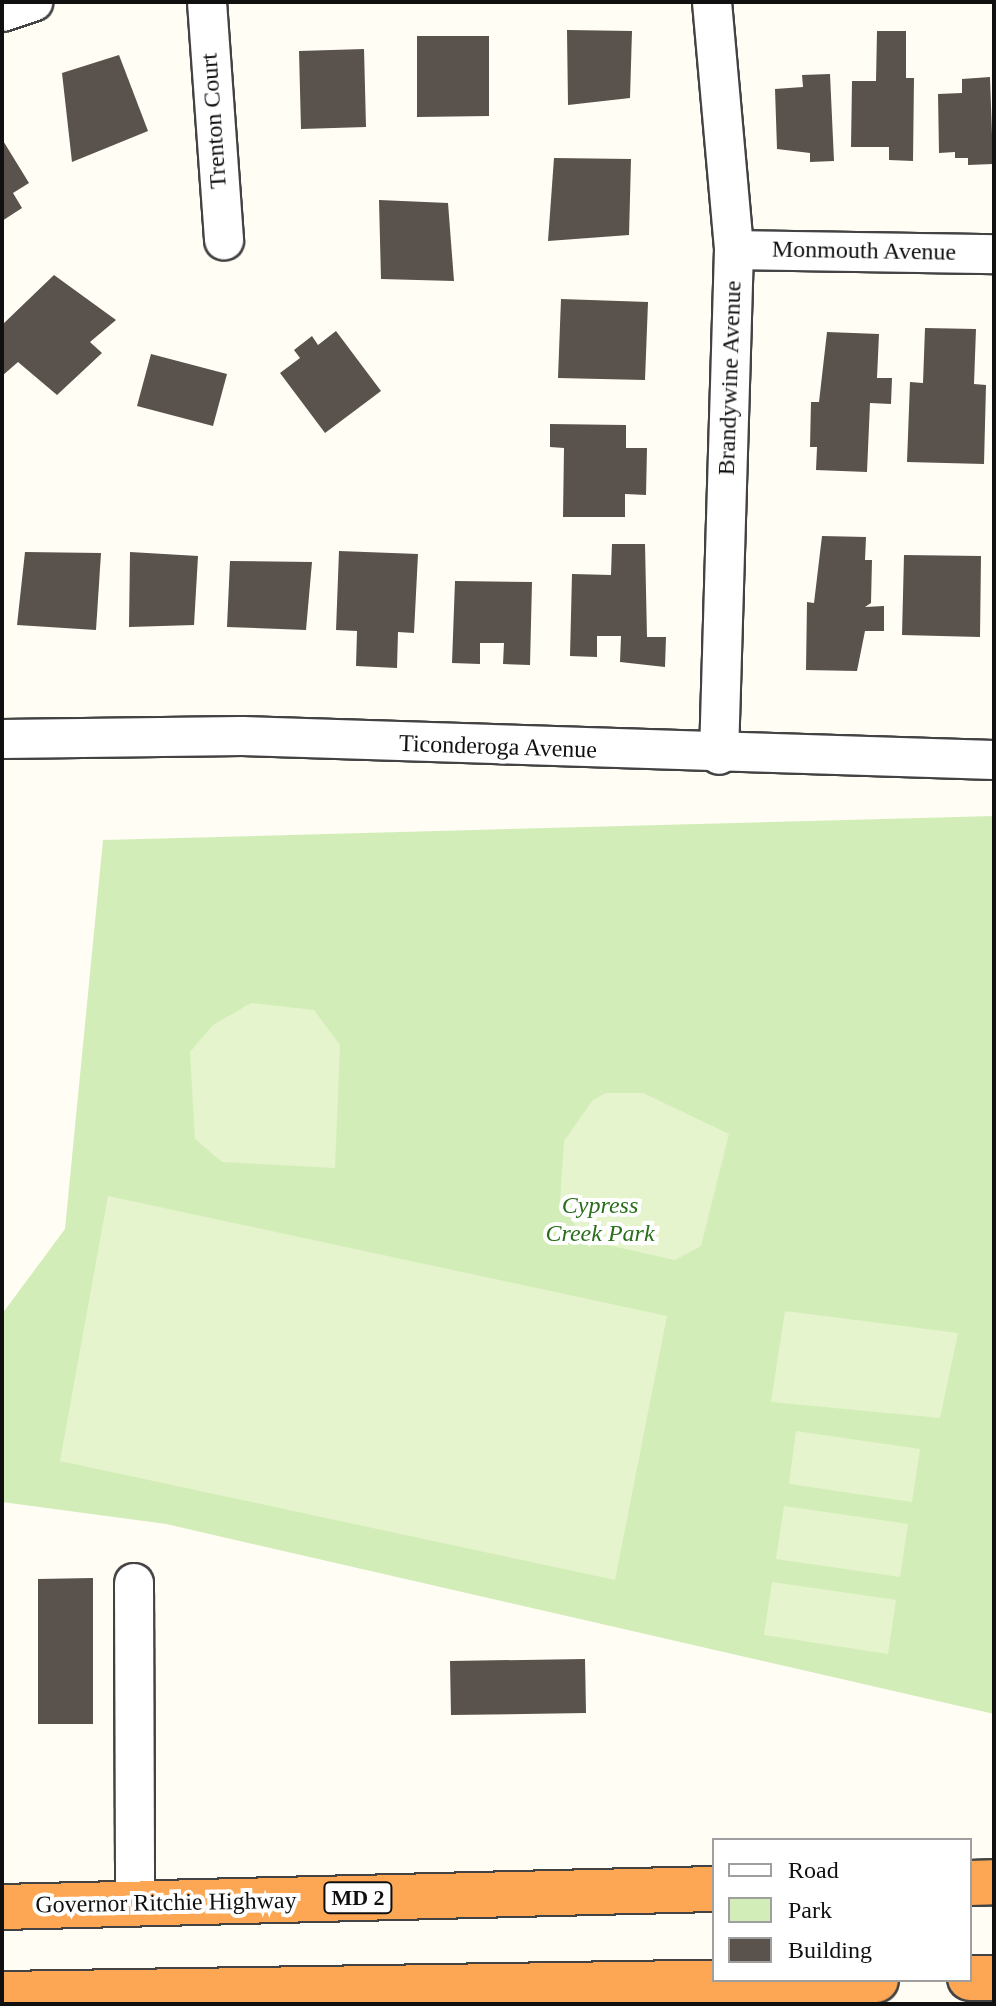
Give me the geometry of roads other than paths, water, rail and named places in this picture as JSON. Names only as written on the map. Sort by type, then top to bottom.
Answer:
[{"type":"highway","points":[[972,1883],[994,1882]]},
{"type":"highway","name":"Governor Ritchie Highway","points":[[2,1907],[712,1889]]},
{"type":"highway","points":[[972,1978],[994,1978]]},
{"type":"highway","points":[[2,1994],[751,1982]]},
{"type":"street","points":[[2,12],[33,2]]},
{"type":"street","name":"Trenton Court","points":[[207,2],[224,240]]},
{"type":"street","name":"Brandywine Avenue","points":[[712,2],[734,250],[719,755]]},
{"type":"street","name":"Monmouth Avenue","points":[[734,250],[994,254]]},
{"type":"street","name":"Ticonderoga Avenue","points":[[2,739],[242,736],[719,755],[994,760]]},
{"type":"street","points":[[134,1583],[135,1904]]},
{"type":"park label","name":"Cypress Creek Park","points":[[600,1220]]}]
